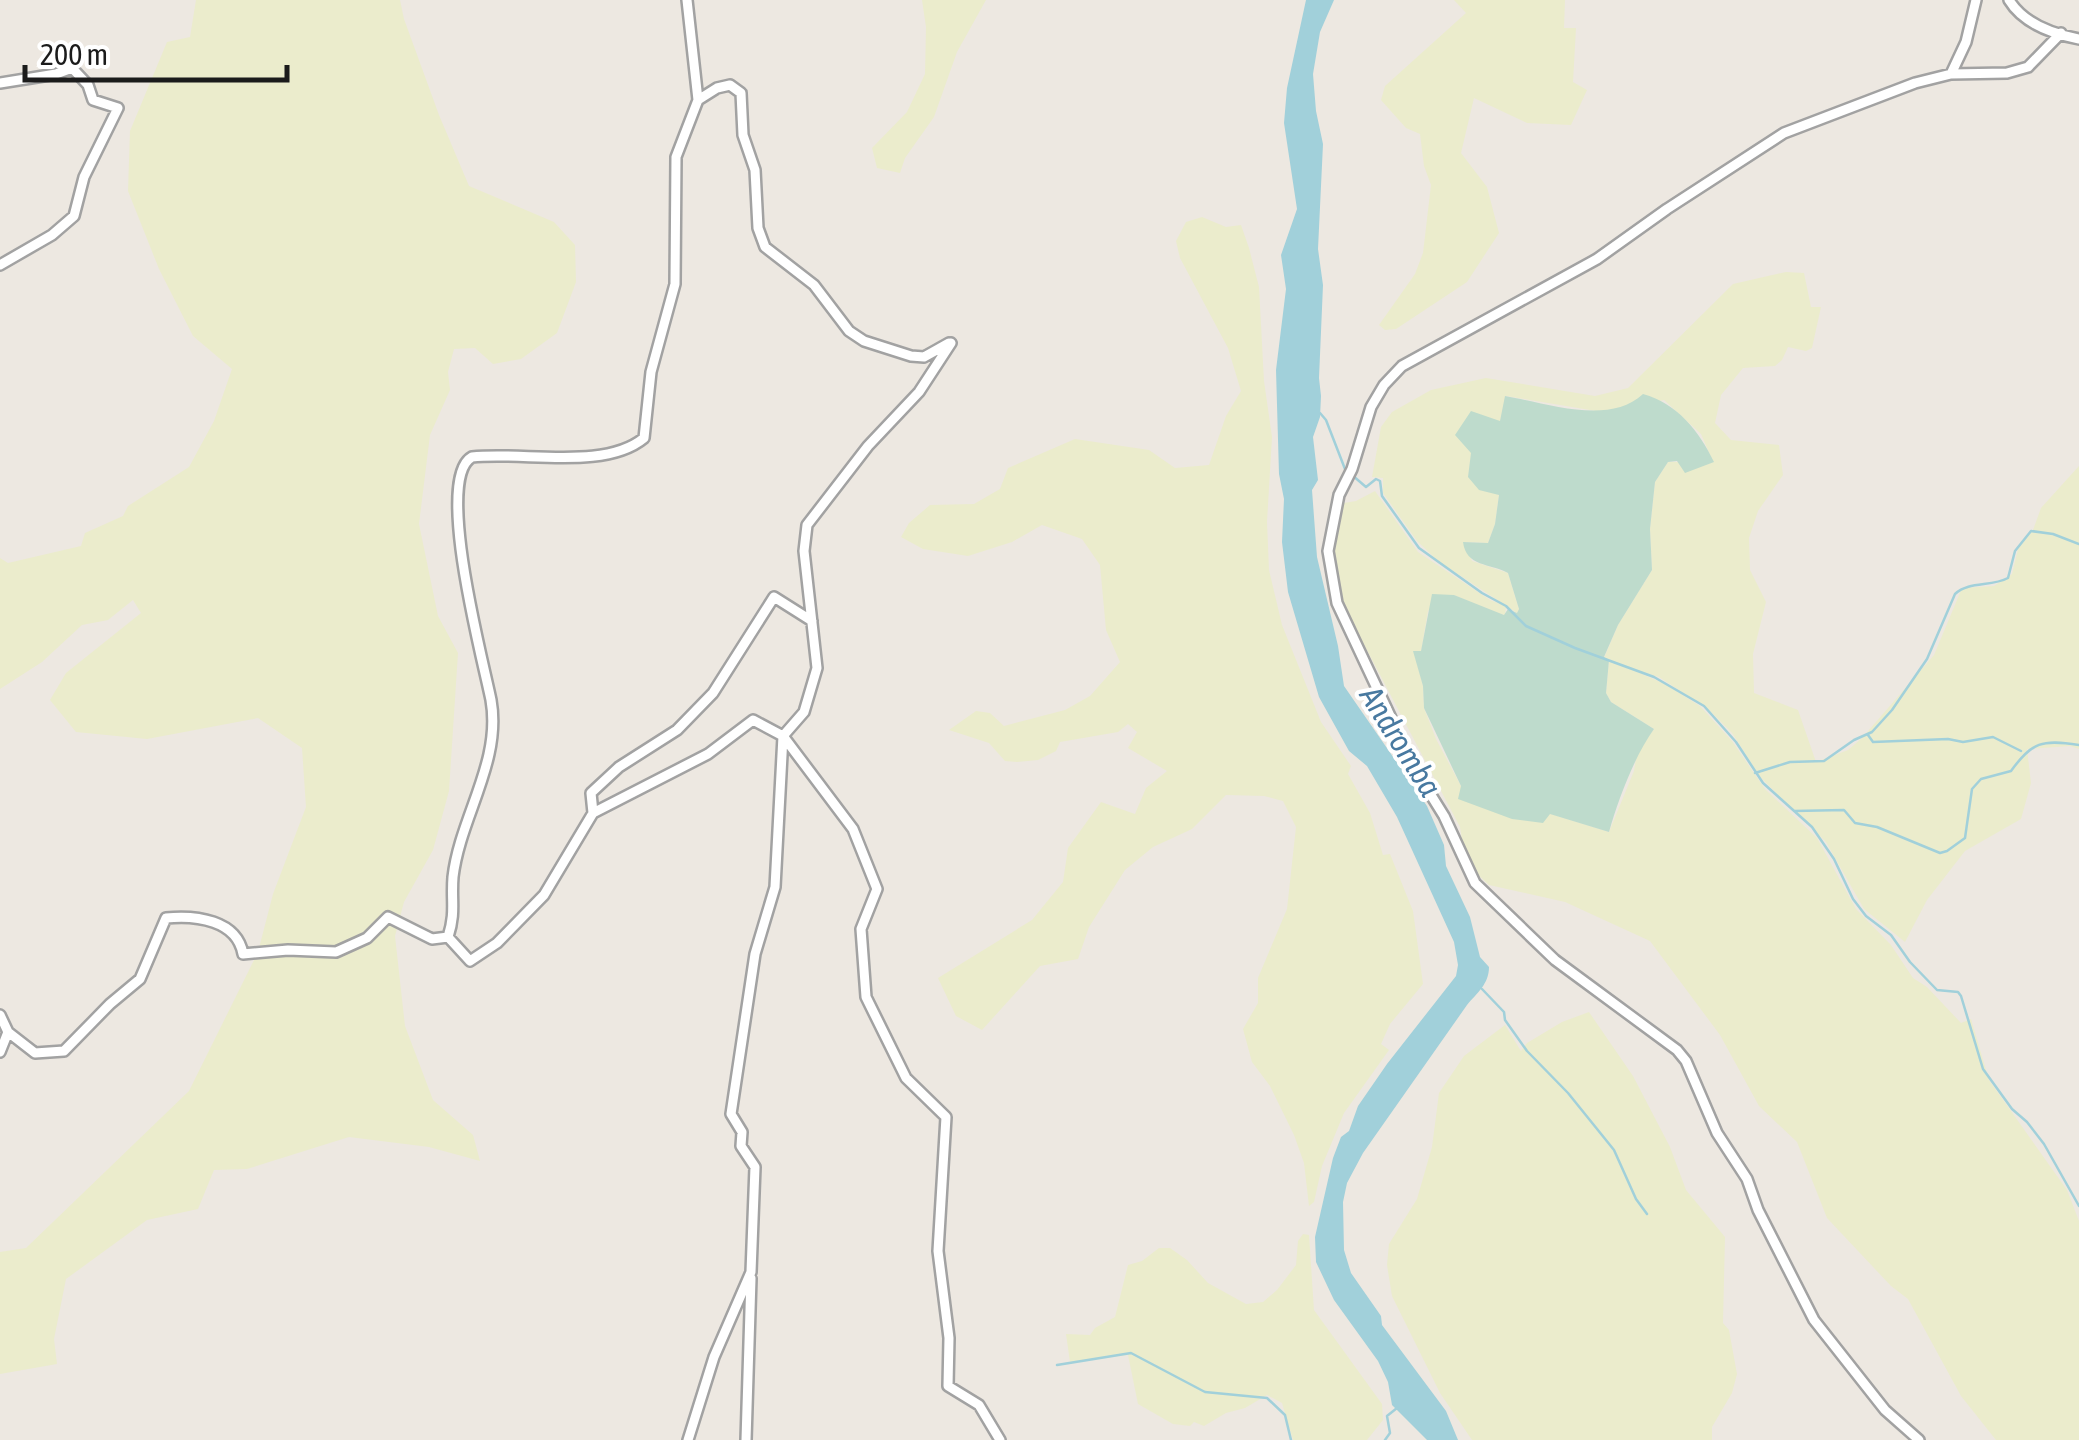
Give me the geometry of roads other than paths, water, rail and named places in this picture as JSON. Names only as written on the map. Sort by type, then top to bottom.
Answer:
[{"type":"street","points":[[448,937],[455,914],[453,878],[487,763],[493,726],[465,569],[460,472],[472,456],[580,456],[628,451],[644,438],[651,372],[675,284],[676,157],[698,100],[687,0]]},
{"type":"street","points":[[1951,74],[1966,42],[1976,0]]},
{"type":"street","points":[[2009,0],[2016,12],[2031,22],[2079,40]]},
{"type":"street","points":[[1919,1440],[1885,1410],[1814,1320],[1758,1210],[1747,1179],[1717,1133],[1686,1061],[1677,1050],[1555,960],[1475,883],[1444,816],[1400,745],[1336,603],[1328,551],[1339,495],[1350,474],[1370,407],[1384,384],[1416,356],[1597,259],[1784,133],[1915,83],[1951,74],[2008,73],[2028,67],[2061,34]]},
{"type":"street","points":[[0,83],[72,68],[88,84],[93,100],[118,108],[84,178],[74,216],[52,235],[0,265]]},
{"type":"street","points":[[698,100],[730,85],[742,93],[743,135],[755,170],[760,238],[786,266],[814,286],[849,331],[911,356],[924,356],[951,342],[919,392],[868,446],[807,526],[804,552],[817,668],[804,712],[783,736],[775,887],[755,954],[732,1114],[742,1132],[741,1146],[755,1167],[746,1440]]},
{"type":"street","points":[[593,813],[591,793],[619,767],[677,730],[701,705],[774,597],[812,621]]},
{"type":"street","points":[[448,937],[470,961],[496,943],[544,895],[593,813],[708,754],[753,720],[783,736],[853,829],[877,889],[860,929],[866,997],[906,1078],[946,1117],[938,1251],[948,1338],[948,1386],[979,1405],[1000,1440]]},
{"type":"street","points":[[0,1015],[8,1032],[34,1053],[64,1051],[140,979],[166,918],[182,916],[229,926],[240,940],[243,954],[288,950],[336,952],[367,938],[388,916],[432,939],[448,937]]},
{"type":"street","points":[[0,1052],[8,1032]]},
{"type":"street","points":[[688,1440],[714,1356],[751,1272]]},
{"type":"water","points":[[1306,0],[1334,0],[1320,32],[1313,74],[1323,144],[1318,249],[1323,285],[1321,396],[1320,417],[1313,437],[1318,480],[1312,490],[1317,557],[1344,686],[1427,806],[1444,845],[1446,866],[1470,917],[1480,957],[1489,967],[1482,988],[1363,1153],[1347,1183],[1343,1202],[1344,1250],[1351,1273],[1381,1316],[1382,1325],[1446,1411],[1458,1440],[1427,1440],[1392,1405],[1388,1382],[1378,1361],[1334,1300],[1316,1262],[1315,1237],[1341,1137],[1349,1131],[1358,1106],[1387,1064],[1456,976],[1458,965],[1454,942],[1397,817],[1367,766],[1349,751],[1319,697],[1288,592],[1282,542],[1284,499],[1279,474],[1276,370],[1286,289],[1281,255],[1297,209],[1284,123],[1287,88]]},
{"type":"waterway","points":[[1320,413],[1345,469],[1366,487],[1376,479],[1380,481],[1382,496],[1419,548],[1506,606],[1526,626],[1654,677],[1704,706],[1736,742],[1763,783],[1812,827],[1866,916],[1891,935],[1937,990],[1958,992],[1983,1069],[2044,1144],[2079,1206]]},
{"type":"waterway","points":[[1755,773],[1790,762],[1824,761],[1872,732],[1927,659],[1955,594],[1967,587],[2008,578],[2015,551],[2031,531],[2079,544]]},
{"type":"waterway","points":[[1868,735],[1873,742],[1963,742],[1993,737],[2021,751]]},
{"type":"waterway","points":[[1794,811],[1844,810],[1855,823],[1877,827],[1940,853],[1965,838],[1972,789],[1981,779],[2011,771],[2039,745],[2079,745]]},
{"type":"waterway","points":[[1482,989],[1504,1012],[1505,1020],[1527,1051],[1568,1093],[1614,1150],[1647,1214]]},
{"type":"waterway","points":[[1057,1365],[1131,1353],[1205,1392],[1267,1398],[1285,1415],[1291,1440]]},
{"type":"waterway","points":[[1385,1440],[1390,1433],[1387,1416],[1397,1408]]},
{"type":"water label","name":"Andromba","points":[[1401,741]]}]
